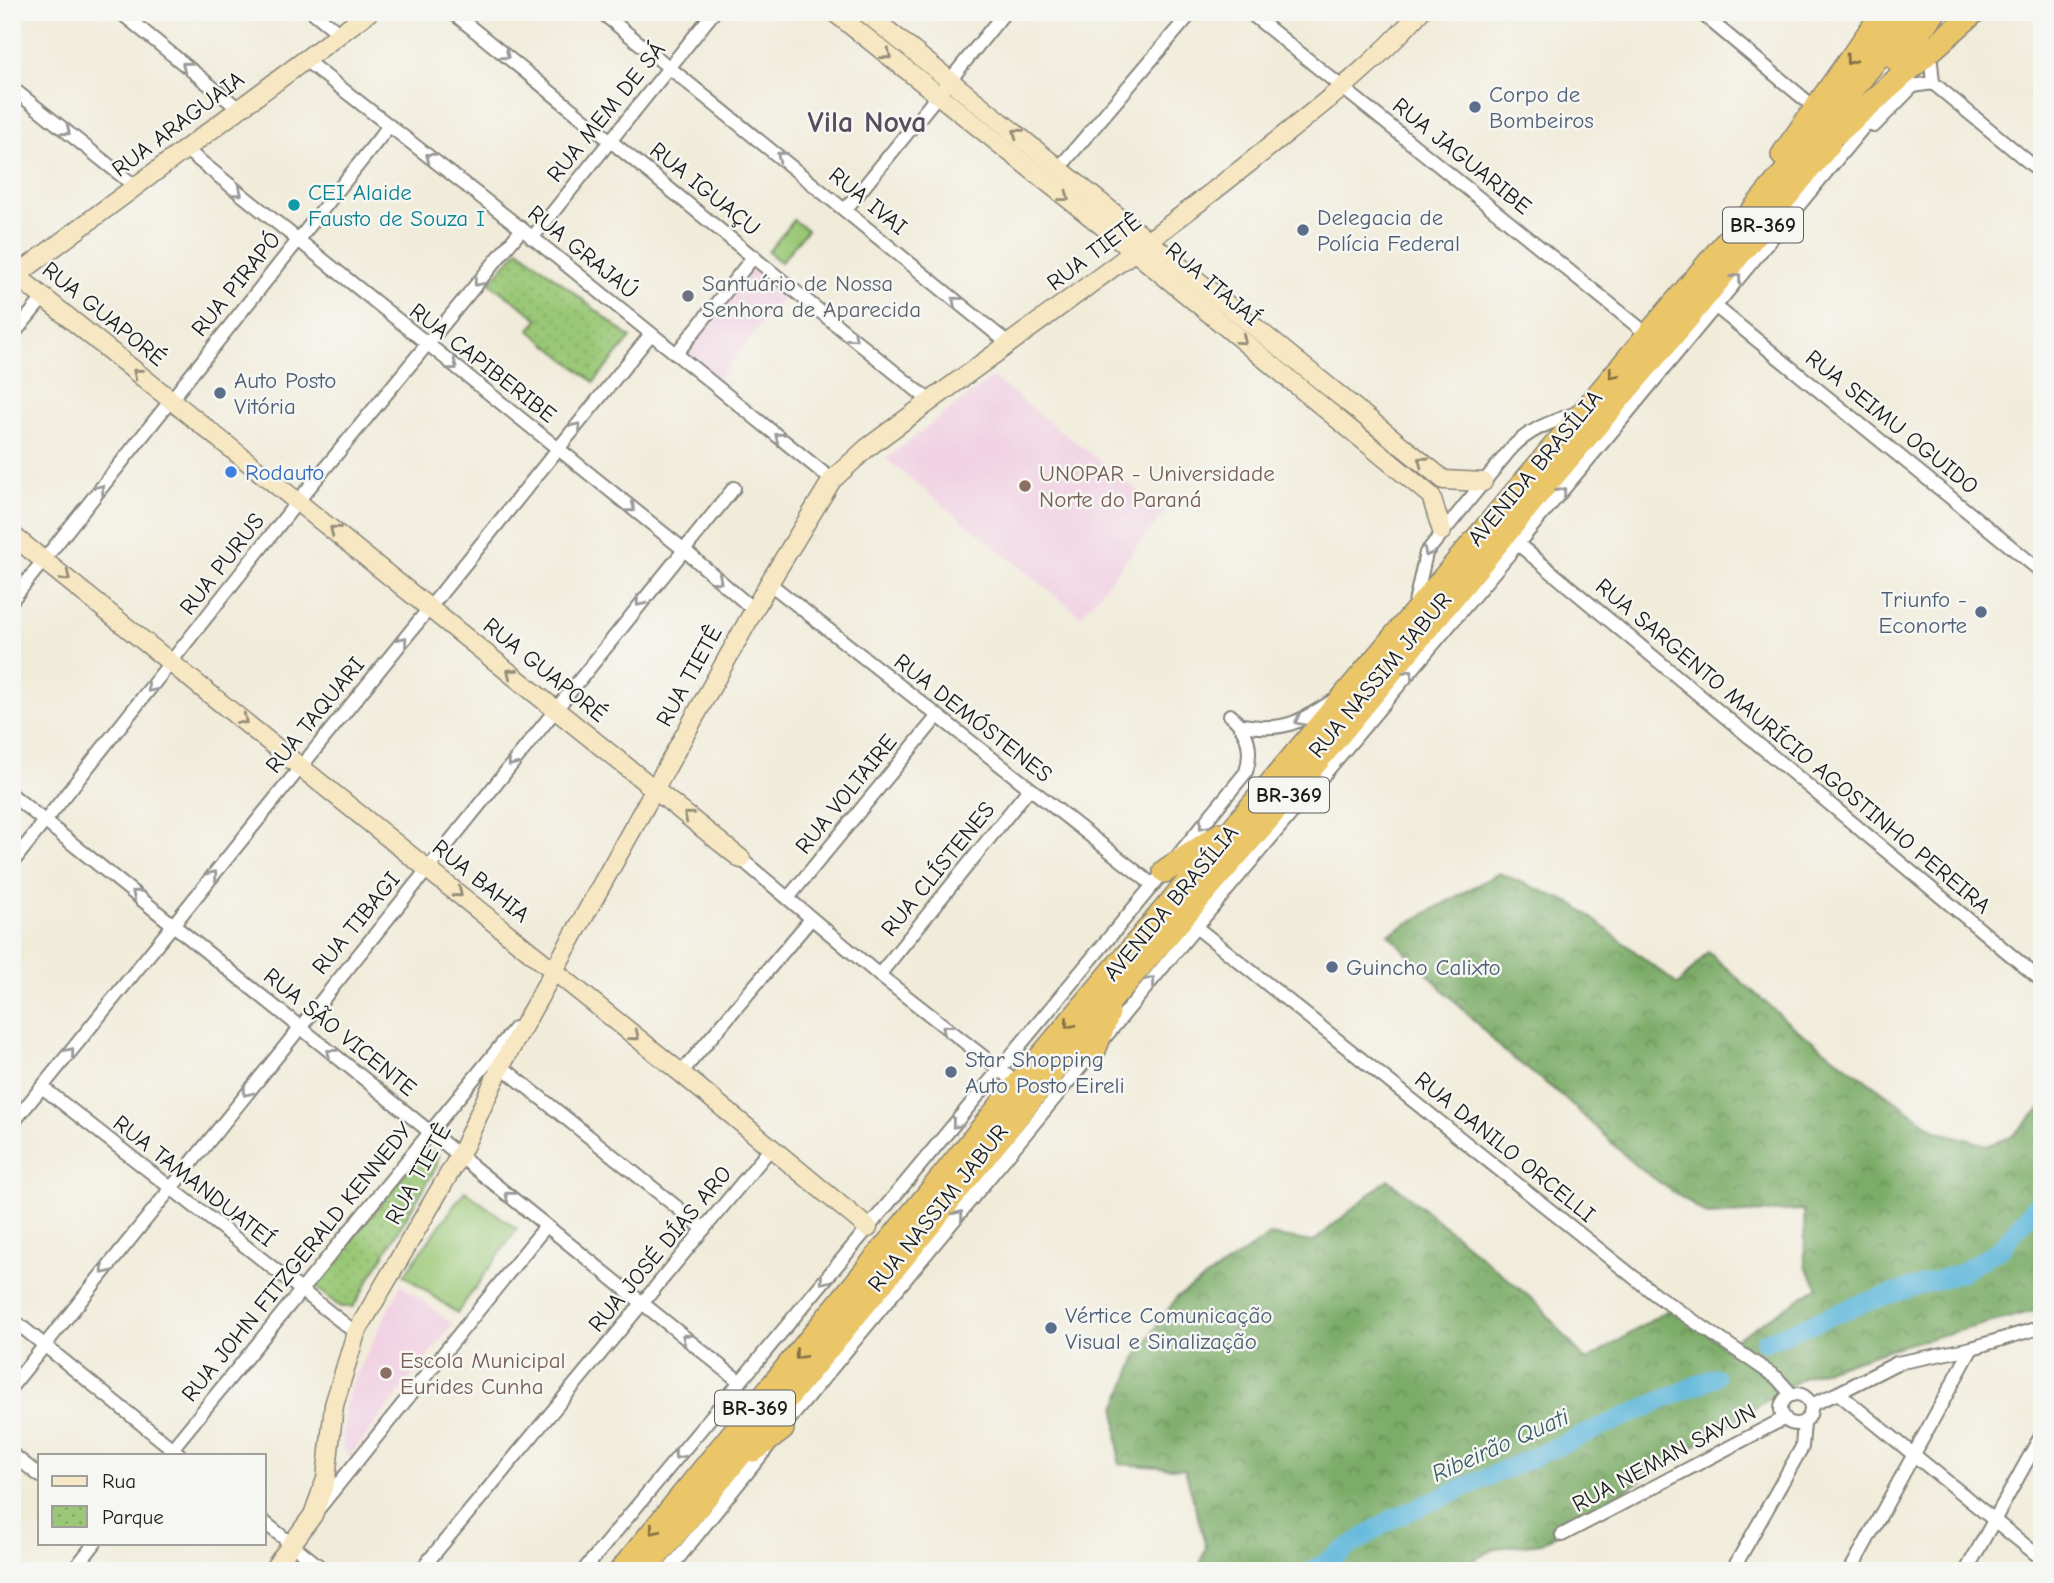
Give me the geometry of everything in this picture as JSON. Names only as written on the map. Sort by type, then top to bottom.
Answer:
[{"type":"highway","points":[[1705,266],[1884,12]]},
{"type":"highway","name":"AVENIDA BRASÍLIA","points":[[644,1571],[903,1257],[1024,1089],[1246,815],[1412,613],[1828,121],[1913,12]]},
{"type":"highway","name":"AVENIDA BRASÍLIA","points":[[1024,1089],[1113,997],[1298,784],[1541,490],[1848,132],[1934,12]]},
{"type":"highway","points":[[1848,132],[1974,12]]},
{"type":"highway","points":[[1518,544],[1541,490]]},
{"type":"highway","points":[[1298,784],[1365,727]]},
{"type":"highway","points":[[1159,878],[1246,815]]},
{"type":"highway","points":[[1093,1053],[1113,997]]},
{"type":"highway","name":"AVENIDA BRASÍLIA","points":[[621,1571],[903,1257]]},
{"type":"highway","points":[[723,1473],[782,1429]]},
{"type":"street","points":[[120,12],[239,109]]},
{"type":"street","points":[[313,12],[340,34]]},
{"type":"street","name":"RUA ARAGUAIA","points":[[14,274],[136,187],[369,12]]},
{"type":"street","name":"RUA IGUAÇU","points":[[452,12],[930,401]]},
{"type":"street","name":"RUA IVAI","points":[[601,12],[1009,344]]},
{"type":"street","name":"RUA MEM DE SÁ","points":[[527,233],[611,140],[714,12]]},
{"type":"street","name":"RUA ITAJAÍ","points":[[834,12],[937,96],[1142,247],[1444,480]]},
{"type":"street","name":"RUA ITAJAÍ","points":[[865,12],[1060,167],[1142,247],[1431,496]]},
{"type":"street","points":[[846,209],[1004,12]]},
{"type":"street","points":[[1060,167],[1192,12]]},
{"type":"street","name":"RUA JAGUARIBE","points":[[1249,12],[1647,334]]},
{"type":"street","points":[[1702,13],[1815,108]]},
{"type":"street","name":"RUA TIETÊ","points":[[272,1571],[313,1515],[331,1484],[339,1463],[334,1405],[356,1333],[460,1155],[501,1066],[556,972],[654,789],[769,583],[832,480],[867,448],[1142,247],[1344,87],[1413,15]]},
{"type":"street","name":"RUA GRAJAÚ","points":[[305,60],[527,233],[832,480]]},
{"type":"street","points":[[1922,60],[1933,83],[2042,173]]},
{"type":"street","name":"RUA NASSIM JABUR","points":[[1024,1089],[1093,1053],[1714,306],[1848,132],[1877,124],[1913,86],[1933,83]]},
{"type":"street","points":[[12,88],[136,187]]},
{"type":"street","name":"RUA PIRAPÓ","points":[[12,600],[389,125]]},
{"type":"street","name":"RUA CAPIBERIBE","points":[[185,149],[683,549],[754,610]]},
{"type":"street","name":"RUA PURUS","points":[[12,863],[425,344],[527,233]]},
{"type":"street","points":[[676,354],[754,256]]},
{"type":"street","name":"RUA GUAPORÉ","points":[[14,274],[741,859],[879,975],[1024,1089]]},
{"type":"street","points":[[12,337],[44,297]]},
{"type":"street","name":"RUA SEIMU OGUIDO","points":[[1714,306],[2042,572]]},
{"type":"street","name":"RUA TAQUARI","points":[[12,1124],[651,334]]},
{"type":"street","points":[[1412,613],[1426,553],[1483,482],[1522,437],[1543,425],[1583,411]]},
{"type":"street","points":[[1443,531],[1431,496],[1444,480],[1483,482]]},
{"type":"street","name":"RUA TIBAGI","points":[[12,1386],[734,488]]},
{"type":"street","name":"RUA BAHIA","points":[[12,535],[681,1073],[903,1257]]},
{"type":"street","name":"RUA SARGENTO MAURÍCIO AGOSTINHO PEREIRA","points":[[1518,544],[2042,981]]},
{"type":"street","name":"RUA DEMÓSTENES","points":[[769,583],[1029,789],[1159,878]]},
{"type":"street","points":[[1242,725],[1272,728],[1298,723],[1349,691]]},
{"type":"street","points":[[583,1571],[868,1228],[1024,1089],[1159,878],[1246,772],[1250,750],[1242,725],[1230,715]]},
{"type":"street","name":"RUA VOLTAIRE","points":[[788,898],[937,717]]},
{"type":"street","name":"RUA CLÍSTENES","points":[[879,975],[1029,789]]},
{"type":"street","name":"RUA SÃO VICENTE","points":[[12,795],[739,1381]]},
{"type":"street","points":[[681,1073],[811,919]]},
{"type":"street","name":"RUA DANILO ORCELLI","points":[[1196,927],[1656,1295],[1777,1378],[1792,1395]]},
{"type":"street","name":"RUA JOHN FITZGERALD KENNEDY","points":[[173,1453],[429,1131],[540,998]]},
{"type":"street","points":[[501,1066],[704,1229]]},
{"type":"street","name":"RUA TAMANDUATEÍ","points":[[42,1087],[300,1292],[356,1333]]},
{"type":"street","name":"RUA JOSÉ DÍAS ARO","points":[[419,1571],[771,1148]]},
{"type":"street","points":[[339,1463],[359,1458],[546,1226]]},
{"type":"street","name":"RUA NASSIM JABUR","points":[[668,1571],[782,1429],[903,1257]]},
{"type":"street","points":[[12,1319],[173,1453]]},
{"type":"street","points":[[1811,1405],[1897,1363],[1972,1348],[2042,1327]]},
{"type":"street","points":[[1850,1571],[1972,1348]]},
{"type":"street","points":[[1838,1393],[2042,1559]]},
{"type":"street","points":[[1731,1571],[1802,1447],[1804,1422],[1811,1413],[1811,1405],[1801,1395],[1792,1395],[1782,1405],[1785,1418],[1793,1423],[1804,1422]]},
{"type":"street","name":"RUA NEMAN SAYUN","points":[[1562,1535],[1785,1418]]},
{"type":"street","points":[[1966,1571],[2042,1434]]},
{"type":"street","points":[[12,1454],[38,1474]]},
{"type":"street","points":[[266,1524],[325,1571]]},
{"type":"street","points":[[73,1571],[94,1544]]},
{"type":"shaded area","points":[[750,267],[785,295],[717,380],[683,351]]},
{"type":"shaded area","name":"UNOPAR - Universidade Norte do Paraná","points":[[992,377],[1165,512],[1081,616],[886,459]]},
{"type":"shaded area","name":"Escola Municipal Eurides Cunha","points":[[401,1285],[453,1324],[350,1456],[342,1449],[345,1409],[351,1385]]},
{"type":"green space","points":[[794,220],[807,230],[781,262],[768,252]]},
{"type":"green space","points":[[519,249],[631,338],[594,382],[529,330],[539,319],[489,283]]},
{"type":"green space","points":[[1499,873],[1574,904],[1678,985],[1708,952],[1791,1025],[1937,1131],[1988,1145],[2011,1137],[2042,1107],[2042,1309],[1893,1348],[1804,1377],[1542,1543],[1496,1548],[1454,1571],[1198,1571],[1206,1547],[1185,1469],[1119,1464],[1116,1408],[1138,1354],[1177,1297],[1270,1235],[1313,1242],[1388,1179],[1538,1304],[1586,1361],[1676,1305],[1723,1347],[1818,1287],[1805,1265],[1804,1210],[1707,1215],[1636,1166],[1565,1098],[1505,1052],[1388,934]]},
{"type":"green space","points":[[425,1149],[438,1154],[437,1166],[353,1307],[340,1307],[317,1288],[318,1281]]},
{"type":"green space","points":[[465,1191],[517,1229],[457,1313],[404,1275]]},
{"type":"waterway","name":"Ribeirão Quati","points":[[1765,1342],[1866,1302],[1960,1273],[2001,1248],[2042,1198]]},
{"type":"waterway","name":"Ribeirão Quati","points":[[1312,1571],[1390,1520],[1715,1377]]},
{"type":"place","name":"Corpo de Bombeiros","points":[[1475,107]]},
{"type":"place","name":"CEI Alaide Fausto de Souza I","points":[[294,205]]},
{"type":"place","name":"Delegacia de Polícia Federal","points":[[1303,230]]},
{"type":"place","name":"Santuário de Nossa Senhora de Aparecida","points":[[688,296]]},
{"type":"place","name":"Auto Posto Vitória","points":[[220,393]]},
{"type":"place","name":"Rodauto","points":[[231,472]]},
{"type":"place","name":"UNOPAR - Universidade Norte do Paraná","points":[[1025,486]]},
{"type":"place","name":"Triunfo - Econorte","points":[[1981,612]]},
{"type":"place","name":"Guincho Calixto","points":[[1332,967]]},
{"type":"place","name":"Star Shopping Auto Posto Eireli","points":[[951,1072]]},
{"type":"place","name":"Vértice Comunicação Visual e Sinalização","points":[[1051,1328]]},
{"type":"place","name":"Escola Municipal Eurides Cunha","points":[[386,1373]]},
{"type":"district","name":"Vila Nova","points":[[867,122]]}]
